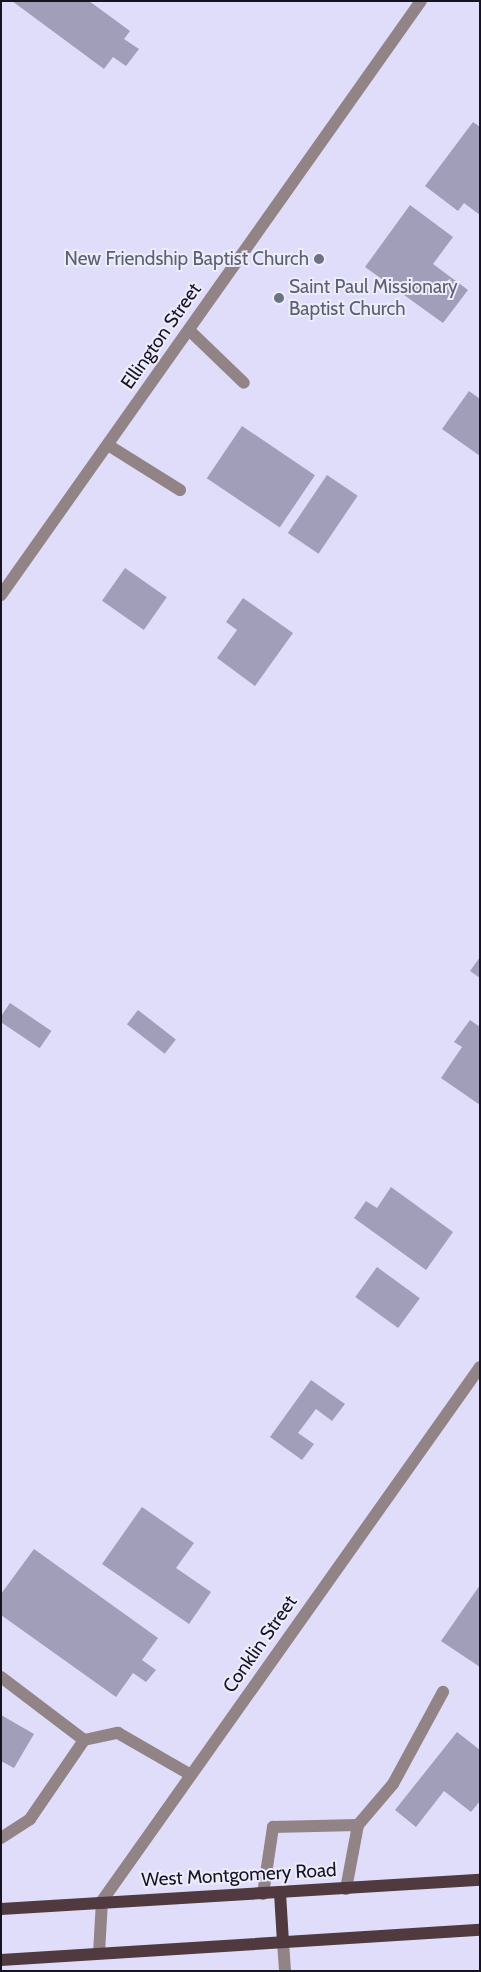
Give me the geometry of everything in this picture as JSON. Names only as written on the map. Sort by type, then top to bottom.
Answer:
[{"type":"main road","name":"West Montgomery Road","points":[[1,1909],[102,1900],[263,1894],[480,1880]]},
{"type":"main road","points":[[280,1893],[283,1942]]},
{"type":"main road","points":[[1,1960],[480,1930]]},
{"type":"street","name":"Ellington Street","points":[[1,595],[421,1]]},
{"type":"street","points":[[189,330],[244,383]]},
{"type":"street","points":[[108,444],[180,490]]},
{"type":"street","name":"Conklin Street","points":[[102,1900],[480,1367]]},
{"type":"street","points":[[1,1677],[84,1740]]},
{"type":"street","points":[[346,1889],[358,1826],[393,1784],[443,1692]]},
{"type":"street","points":[[1,1838],[30,1819],[84,1740],[118,1733],[191,1775]]},
{"type":"street","points":[[263,1894],[273,1827],[358,1826]]},
{"type":"street","points":[[99,1953],[102,1900]]},
{"type":"street","points":[[283,1942],[285,1971]]},
{"type":"building","points":[[12,1],[89,1],[130,31],[124,39],[139,49],[126,66],[113,57],[104,69]]},
{"type":"building","points":[[473,122],[480,127],[480,215],[464,203],[458,211],[425,186]]},
{"type":"building","points":[[410,205],[453,237],[433,264],[468,290],[443,323],[365,267]]},
{"type":"building","points":[[469,391],[480,399],[480,456],[442,429]]},
{"type":"building","points":[[242,426],[315,475],[280,527],[207,478]]},
{"type":"building","points":[[327,475],[358,496],[319,554],[288,533]]},
{"type":"building","points":[[125,568],[167,597],[144,630],[102,601]]},
{"type":"building","points":[[243,598],[293,633],[255,686],[217,658],[237,630],[226,622]]},
{"type":"building","points":[[480,957],[480,978],[470,971]]},
{"type":"building","points":[[10,1003],[51,1031],[40,1048],[1,1022],[1,1016]]},
{"type":"building","points":[[138,1010],[176,1040],[165,1054],[127,1024]]},
{"type":"building","points":[[470,1020],[480,1027],[480,1105],[441,1078],[462,1047],[454,1042]]},
{"type":"building","points":[[391,1187],[453,1232],[426,1270],[354,1218],[366,1201],[377,1208]]},
{"type":"building","points":[[377,1267],[420,1298],[398,1328],[355,1297]]},
{"type":"building","points":[[311,1380],[345,1404],[332,1421],[316,1409],[298,1433],[314,1444],[302,1460],[270,1437]]},
{"type":"building","points":[[142,1507],[194,1543],[176,1568],[211,1592],[189,1624],[102,1564]]},
{"type":"building","points":[[34,1549],[158,1638],[142,1660],[156,1670],[146,1682],[133,1673],[116,1697],[1,1615],[1,1594]]},
{"type":"building","points":[[480,1585],[480,1667],[441,1641]]},
{"type":"building","points":[[1,1715],[34,1734],[14,1768],[1,1761]]},
{"type":"building","points":[[457,1732],[480,1750],[480,1801],[471,1812],[444,1791],[416,1827],[395,1810]]},
{"type":"place","name":"New Friendship Baptist Church","points":[[319,259]]},
{"type":"place","name":"Saint Paul Missionary Baptist Church","points":[[279,298]]}]
